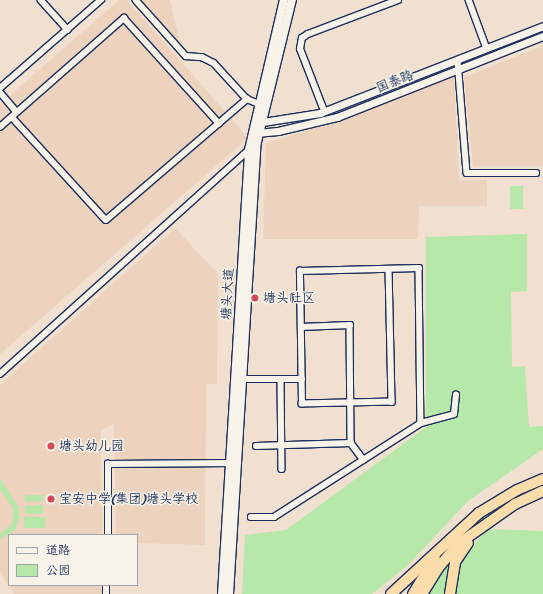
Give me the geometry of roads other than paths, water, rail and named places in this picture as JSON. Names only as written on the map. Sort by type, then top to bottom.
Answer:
[{"type":"highway","points":[[391,594],[479,512],[517,490],[543,479]]},
{"type":"highway","points":[[422,594],[458,544],[487,522],[516,504],[543,491]]},
{"type":"highway","points":[[450,594],[454,562],[487,522]]},
{"type":"highway","points":[[413,594],[445,543]]},
{"type":"main road","name":"塘头大道","points":[[262,105],[284,0]]},
{"type":"main road","name":"塘头大道","points":[[222,594],[233,463],[249,150],[292,0]]},
{"type":"main road","name":"塘头大道","points":[[238,380],[257,142],[255,133]]},
{"type":"main road","name":"塘头大道","points":[[229,594],[233,463]]},
{"type":"street","points":[[41,0],[68,30]]},
{"type":"street","points":[[0,88],[101,0]]},
{"type":"street","points":[[136,0],[180,51],[186,56],[202,57],[214,63],[246,99],[262,105]]},
{"type":"street","points":[[324,111],[300,49],[302,38],[308,34],[398,0]]},
{"type":"street","points":[[469,0],[487,49]]},
{"type":"street","points":[[0,127],[124,18],[219,122]]},
{"type":"street","name":"国泰路","points":[[257,123],[324,111],[458,61],[543,26]]},
{"type":"street","name":"国泰路","points":[[255,133],[337,117],[543,36]]},
{"type":"street","points":[[458,61],[467,173],[536,173]]},
{"type":"street","points":[[0,92],[14,114],[106,220],[246,99]]},
{"type":"street","points":[[0,374],[257,142]]},
{"type":"street","points":[[389,269],[392,402],[302,404],[300,271],[420,268],[422,423]]},
{"type":"street","points":[[301,327],[350,325],[351,443],[364,460]]},
{"type":"street","points":[[238,380],[302,378]]},
{"type":"street","points":[[281,379],[282,470]]},
{"type":"street","points":[[251,517],[274,517],[422,423],[454,414],[456,395]]},
{"type":"street","points":[[256,446],[351,443]]},
{"type":"street","points":[[108,534],[108,464],[233,463]]},
{"type":"place","name":"塘头社区","points":[[255,298]]},
{"type":"place","name":"塘头幼儿园","points":[[51,446]]},
{"type":"place","name":"宝安中学(集团)塘头学校","points":[[51,499]]}]
